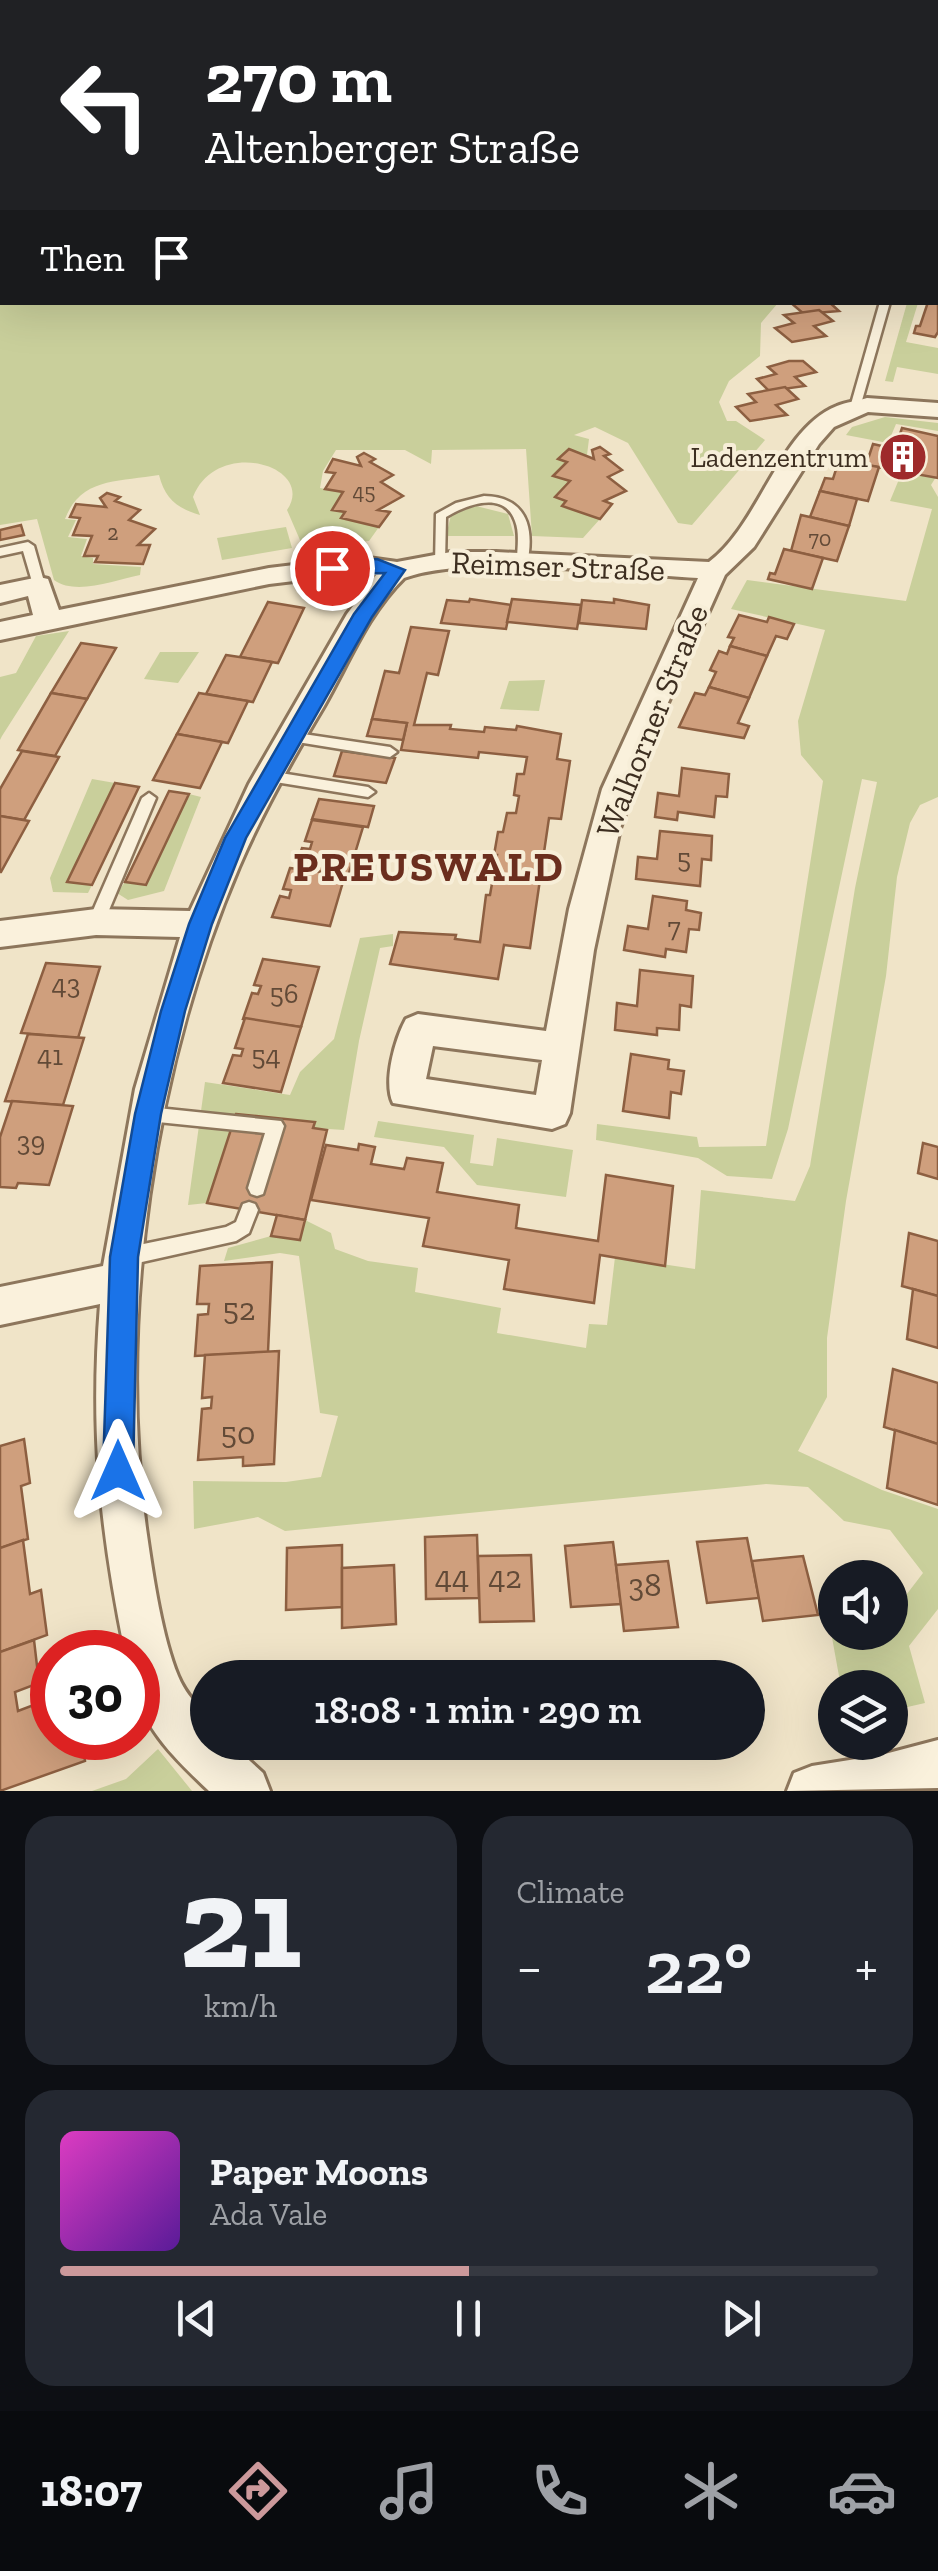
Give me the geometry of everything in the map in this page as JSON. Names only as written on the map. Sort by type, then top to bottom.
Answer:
[{"type":"street","points":[[856,404],[893,402],[938,410]]},
{"type":"street","name":"Reimser Straße","points":[[0,631],[303,571],[361,565],[396,570],[439,562],[523,561],[714,571],[738,553],[816,431],[837,412],[856,404]]},
{"type":"street","points":[[245,1791],[205,1756],[160,1691],[127,1567],[118,1471],[123,1269],[148,1114],[173,1011],[201,924],[236,838],[268,776],[364,614],[396,570]]},
{"type":"street","name":"Walhorner Straße","points":[[561,1048],[418,1030],[406,1092],[552,1113],[601,841],[619,785],[714,571]]},
{"type":"street","points":[[0,594],[38,585],[48,621]]},
{"type":"street","points":[[0,934],[96,922],[201,924]]},
{"type":"street","points":[[0,1306],[123,1269]]},
{"type":"street","points":[[812,1791],[880,1780],[938,1764]]},
{"type":"lane","points":[[856,404],[884,305]]},
{"type":"lane","points":[[439,562],[440,516],[462,501],[500,500],[516,512],[522,523],[523,561]]},
{"type":"lane","points":[[0,552],[28,546],[38,585]]},
{"type":"lane","points":[[290,737],[390,752]]},
{"type":"lane","points":[[268,776],[368,792]]},
{"type":"lane","points":[[96,922],[149,798]]},
{"type":"lane","points":[[148,1114],[275,1126],[257,1188]]},
{"type":"lane","points":[[123,1269],[230,1235],[243,1227],[249,1210]]},
{"type":"green space","points":[[0,305],[776,305],[761,323],[760,356],[729,381],[719,402],[727,421],[736,421],[765,440],[692,525],[678,523],[628,443],[595,427],[574,435],[589,439],[587,455],[569,449],[559,459],[567,462],[554,476],[570,481],[556,496],[566,501],[563,506],[600,519],[583,538],[532,536],[526,449],[432,450],[431,464],[405,450],[336,450],[323,471],[320,488],[343,492],[333,509],[345,512],[342,518],[379,527],[369,541],[303,547],[287,510],[293,494],[288,481],[277,470],[260,464],[222,467],[205,478],[193,497],[200,515],[173,501],[159,475],[103,484],[91,488],[72,505],[65,519],[76,520],[68,537],[87,539],[81,556],[93,558],[93,564],[141,567],[140,575],[84,587],[54,580],[37,519],[0,525]]},
{"type":"green space","points":[[906,305],[917,305],[906,342],[938,348],[938,374],[897,367],[893,382],[885,381]]},
{"type":"green space","points":[[885,417],[938,423],[938,431],[896,424],[888,443],[846,435],[852,427]]},
{"type":"green space","points":[[902,472],[936,477],[931,485],[938,497],[938,797],[920,805],[910,823],[897,877],[886,976],[846,1201],[827,1338],[827,1397],[798,1451],[882,1490],[938,1509],[938,1609],[909,1646],[925,1703],[908,1707],[908,1670],[838,1670],[834,1650],[908,1650],[908,1593],[923,1573],[890,1530],[844,1521],[808,1487],[766,1484],[285,1531],[258,1517],[194,1529],[193,1481],[286,1482],[321,1477],[338,1416],[320,1413],[299,1256],[280,1253],[224,1261],[228,1248],[271,1236],[299,1240],[305,1220],[331,1233],[335,1249],[368,1261],[418,1268],[415,1292],[501,1308],[497,1333],[586,1348],[589,1324],[607,1325],[615,1257],[695,1269],[701,1190],[795,1201],[810,1166],[855,888],[877,782],[862,779],[788,1129],[772,1179],[727,1176],[698,1158],[596,1140],[597,1124],[697,1137],[699,1147],[766,1146],[823,781],[801,755],[798,721],[825,630],[731,609],[747,580],[906,601],[932,509],[890,501]]},
{"type":"green space","points":[[476,506],[508,514],[514,536],[446,536],[451,515]]},
{"type":"green space","points":[[286,527],[292,548],[222,560],[217,538]]},
{"type":"green space","points":[[69,631],[0,740],[0,677],[16,673],[36,636]]},
{"type":"green space","points":[[160,652],[199,652],[178,683],[144,679]]},
{"type":"green space","points":[[545,680],[539,711],[500,709],[509,681]]},
{"type":"green space","points":[[92,779],[115,783],[68,882],[92,885],[88,893],[53,892],[50,878]]},
{"type":"green space","points":[[189,794],[201,797],[164,891],[128,900],[117,893],[125,882],[147,885]]},
{"type":"green space","points":[[393,934],[393,946],[380,948],[344,1130],[313,1128],[314,1122],[236,1114],[207,1203],[188,1205],[205,1082],[290,1095],[300,1072],[334,1039],[360,938]]},
{"type":"green space","points":[[378,1121],[474,1135],[470,1163],[493,1166],[497,1138],[573,1150],[566,1197],[477,1185],[444,1147],[374,1137]]},
{"type":"green space","points":[[160,1751],[192,1791],[92,1791],[126,1779],[146,1760],[160,1760]]},
{"type":"building","points":[[793,305],[832,305],[839,311],[804,314]]},
{"type":"building","points":[[927,305],[938,305],[935,337],[914,333],[916,326],[920,326]]},
{"type":"building","points":[[819,310],[833,321],[814,326],[826,336],[792,342],[775,328],[794,323],[784,315]]},
{"type":"building","points":[[803,361],[816,372],[795,377],[805,386],[769,391],[757,379],[776,374],[768,367]]},
{"type":"building","points":[[785,387],[798,399],[776,405],[787,415],[750,421],[736,407],[756,402],[748,394]]},
{"type":"building","name":"Ladenzentrum","points":[[902,428],[938,436],[938,478],[866,465],[873,444],[895,449]]},
{"type":"building","points":[[600,447],[610,454],[604,456],[622,470],[608,477],[626,491],[604,501],[612,504],[600,519],[562,506],[566,501],[555,497],[570,481],[553,476],[567,462],[558,459],[569,449],[594,459],[592,450]]},
{"type":"building","points":[[364,453],[375,459],[370,462],[393,475],[381,482],[403,496],[378,510],[390,512],[379,527],[341,518],[345,512],[332,510],[343,492],[325,489],[335,473],[326,472],[333,459],[361,466],[357,457]]},
{"type":"building","points":[[839,460],[879,467],[868,501],[820,491],[825,478],[833,479]]},
{"type":"building","points":[[820,491],[857,499],[849,526],[810,517]]},
{"type":"building","points":[[107,493],[120,497],[115,501],[140,510],[129,520],[155,529],[138,545],[150,545],[143,564],[95,562],[98,556],[84,556],[92,536],[73,535],[80,518],[70,517],[76,504],[106,507],[100,498]]},
{"type":"building","points":[[801,515],[849,526],[837,561],[791,551]]},
{"type":"building","points":[[21,525],[24,535],[0,540],[0,530]]},
{"type":"building","points":[[784,549],[823,558],[812,589],[768,579],[770,573],[775,574]]},
{"type":"building","points":[[512,599],[581,605],[577,629],[507,622]]},
{"type":"building","points":[[614,599],[649,605],[646,629],[579,623],[582,600],[614,603]]},
{"type":"building","points":[[447,600],[511,605],[506,629],[441,623]]},
{"type":"building","points":[[268,602],[304,608],[278,663],[240,657]]},
{"type":"building","points":[[739,615],[794,624],[787,639],[776,636],[767,656],[730,646],[734,638],[728,637]]},
{"type":"building","points":[[411,627],[449,631],[438,675],[427,673],[414,725],[451,725],[450,729],[484,732],[485,727],[516,730],[517,726],[561,734],[557,759],[570,761],[561,819],[549,818],[530,948],[504,945],[498,979],[390,964],[399,932],[456,935],[455,939],[480,942],[498,832],[503,832],[507,813],[516,813],[517,774],[524,774],[527,757],[479,752],[478,758],[401,750],[407,723],[372,719],[385,671],[399,673]]},
{"type":"building","points":[[81,643],[116,648],[87,699],[51,693]]},
{"type":"building","points":[[730,646],[767,656],[749,698],[709,687],[716,672],[710,670],[719,651],[727,654]]},
{"type":"building","points":[[226,655],[272,662],[253,702],[206,694]]},
{"type":"building","points":[[709,687],[749,698],[738,723],[749,726],[744,738],[679,727],[695,693],[705,695]]},
{"type":"building","points":[[51,693],[87,699],[55,756],[18,750]]},
{"type":"building","points":[[199,693],[248,701],[228,743],[177,734]]},
{"type":"building","points":[[372,719],[407,723],[403,740],[367,736]]},
{"type":"building","points":[[177,734],[222,742],[200,788],[153,780]]},
{"type":"building","points":[[22,751],[59,757],[24,820],[0,816],[0,789]]},
{"type":"building","points":[[342,751],[395,758],[386,783],[334,776]]},
{"type":"building","points":[[682,768],[729,774],[727,797],[716,796],[714,817],[678,812],[677,820],[655,817],[658,793],[679,796]]},
{"type":"building","points":[[115,783],[139,787],[92,885],[67,882]]},
{"type":"building","points":[[169,791],[189,794],[146,885],[125,882]]},
{"type":"building","points":[[319,799],[374,806],[368,827],[312,819]]},
{"type":"building","points":[[0,816],[29,821],[1,872],[0,872]]},
{"type":"building","points":[[312,820],[363,827],[348,876],[295,868],[302,848],[310,849],[312,842],[305,841]]},
{"type":"building","points":[[660,831],[712,836],[711,860],[702,859],[700,886],[636,879],[638,857],[657,859]]},
{"type":"building","points":[[290,868],[345,875],[330,926],[272,917],[280,896],[289,898],[291,890],[283,889]]},
{"type":"building","points":[[653,896],[687,901],[686,910],[701,913],[699,930],[689,929],[686,952],[666,949],[665,957],[624,950],[628,926],[648,929]]},
{"type":"building","points":[[263,959],[319,967],[301,1027],[243,1019],[252,993],[258,994],[261,986],[254,985]]},
{"type":"building","points":[[46,963],[100,967],[78,1038],[21,1033]]},
{"type":"building","points":[[640,970],[693,976],[691,1007],[680,1005],[679,1030],[657,1028],[657,1035],[615,1030],[617,1003],[637,1006]]},
{"type":"building","points":[[245,1018],[301,1027],[281,1092],[223,1083],[233,1055],[241,1056],[243,1049],[235,1048]]},
{"type":"building","points":[[28,1034],[84,1038],[63,1105],[5,1101]]},
{"type":"building","points":[[631,1054],[669,1060],[668,1069],[684,1071],[681,1094],[671,1092],[669,1118],[623,1111]]},
{"type":"building","points":[[12,1101],[73,1106],[49,1185],[18,1183],[16,1188],[0,1187],[0,1137]]},
{"type":"building","points":[[236,1114],[315,1122],[313,1128],[327,1130],[305,1220],[207,1203]]},
{"type":"building","points":[[923,1143],[938,1147],[938,1179],[918,1173]]},
{"type":"building","points":[[359,1144],[375,1147],[371,1164],[404,1169],[407,1158],[443,1163],[437,1192],[519,1205],[516,1228],[598,1241],[606,1175],[673,1186],[665,1266],[600,1255],[594,1303],[504,1289],[509,1260],[423,1246],[429,1218],[311,1200],[326,1145],[358,1150]]},
{"type":"building","points":[[277,1215],[305,1220],[300,1240],[271,1236]]},
{"type":"building","points":[[909,1233],[938,1241],[938,1296],[902,1286]]},
{"type":"building","points":[[272,1262],[268,1352],[195,1356],[198,1315],[208,1314],[209,1304],[197,1304],[200,1266]]},
{"type":"building","points":[[913,1289],[938,1296],[938,1348],[907,1339]]},
{"type":"building","points":[[279,1351],[274,1464],[243,1466],[243,1457],[198,1460],[202,1409],[211,1408],[212,1397],[202,1398],[205,1355]]},
{"type":"building","points":[[893,1369],[938,1383],[938,1444],[884,1427]]},
{"type":"building","points":[[895,1430],[938,1444],[938,1505],[887,1488]]},
{"type":"building","points":[[24,1439],[30,1483],[21,1486],[28,1539],[0,1548],[0,1446]]},
{"type":"building","points":[[477,1535],[479,1598],[426,1599],[425,1537]]},
{"type":"building","points":[[747,1538],[759,1598],[707,1603],[697,1542]]},
{"type":"building","points":[[23,1540],[30,1594],[41,1590],[46,1630],[30,1630],[30,1641],[0,1652],[0,1548]]},
{"type":"building","points":[[613,1542],[621,1604],[571,1607],[565,1546]]},
{"type":"building","points":[[342,1545],[342,1607],[286,1610],[287,1548]]},
{"type":"building","points":[[531,1555],[534,1621],[480,1622],[478,1556]]},
{"type":"building","points":[[803,1556],[818,1615],[763,1621],[752,1561]]},
{"type":"building","points":[[668,1561],[678,1627],[624,1631],[616,1565]]},
{"type":"building","points":[[394,1565],[396,1624],[342,1628],[342,1568]]},
{"type":"building","points":[[30,1641],[30,1686],[15,1692],[18,1711],[30,1706],[30,1760],[85,1761],[0,1791],[0,1652]]},
{"type":"place","name":"Ladenzentrum","points":[[903,457]]},
{"type":"district","name":"PREUSWALD","points":[[429,866]]},
{"type":"route","points":[[118,1471],[124,1257],[148,1114],[173,1011],[201,924],[236,838],[364,614],[396,570],[377,565],[332,568]]}]
